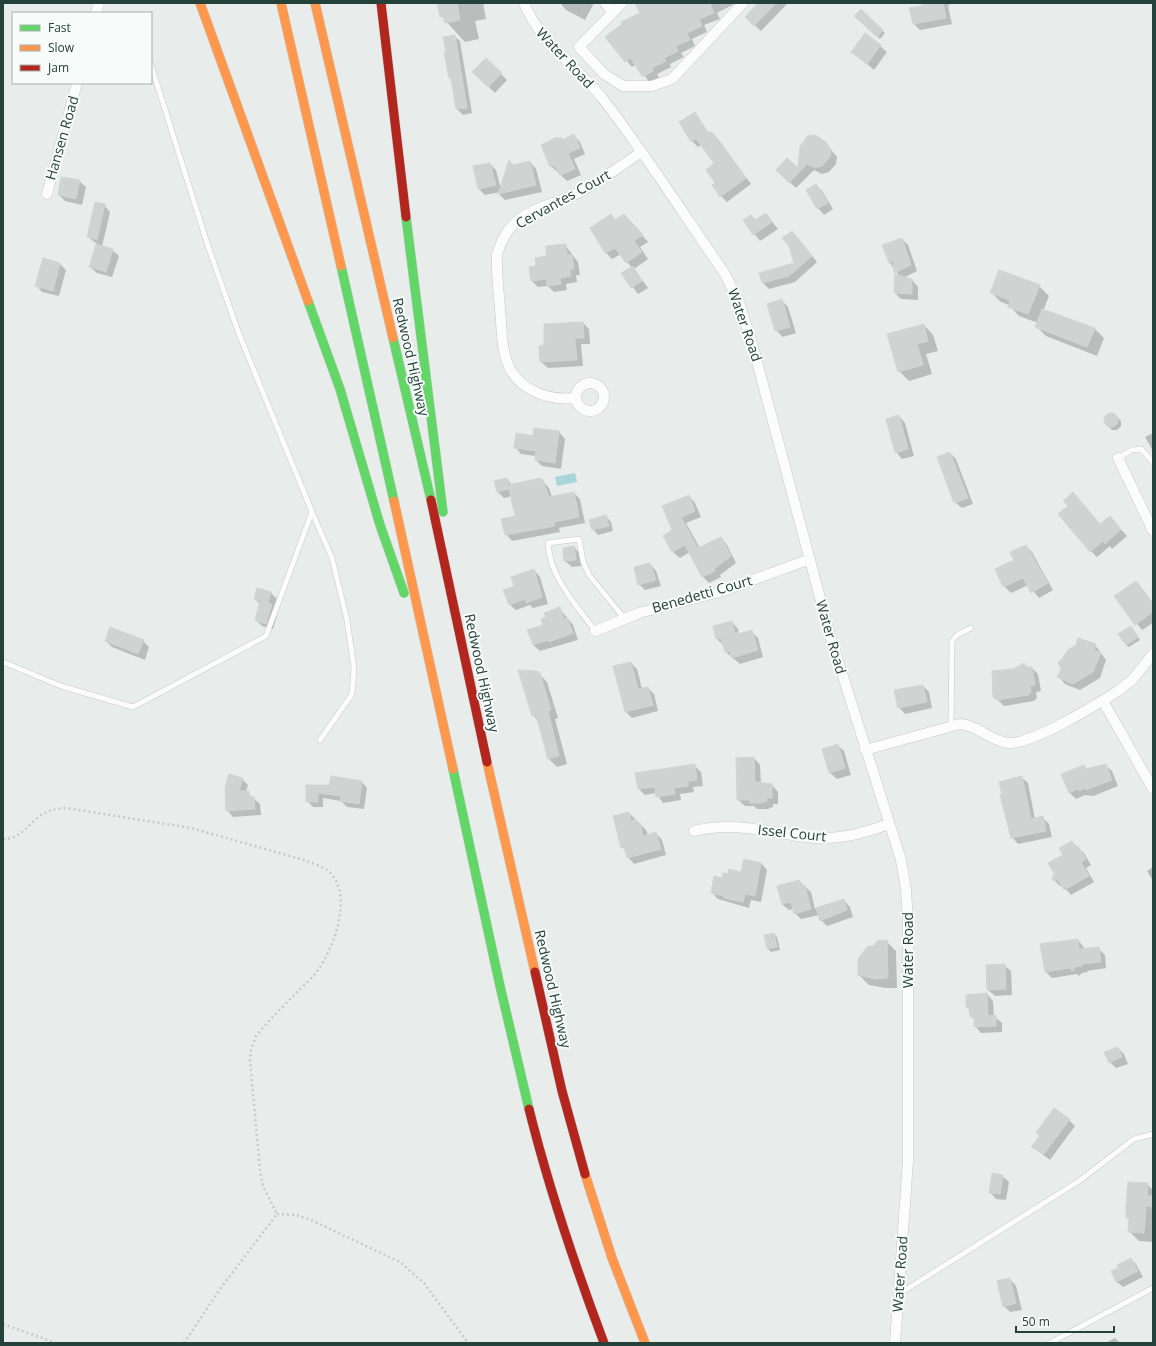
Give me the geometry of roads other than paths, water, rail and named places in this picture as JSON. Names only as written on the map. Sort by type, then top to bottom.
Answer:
[{"type":"highway","points":[[200,3],[340,389],[380,525],[435,686]]},
{"type":"highway","points":[[281,3],[533,1127],[580,1282],[604,1343]]},
{"type":"highway","name":"Redwood Highway","points":[[314,3],[445,561],[465,663],[562,1091],[585,1175],[612,1258],[645,1343]]},
{"type":"highway","points":[[381,3],[411,256],[443,496],[445,561]]},
{"type":"street","name":"Water Road","points":[[524,3],[538,30],[598,94],[641,152],[725,274],[740,302],[830,635],[865,750],[901,860],[908,905],[908,1161],[896,1343]]},
{"type":"street","points":[[606,3],[613,13]]},
{"type":"street","points":[[622,3],[579,47],[604,74],[623,86],[652,86],[672,79],[743,3]]},
{"type":"street","name":"Hansen Road","points":[[47,194],[77,84]]},
{"type":"street","name":"Cervantes Court","points":[[575,398],[552,398],[541,395],[522,382],[510,368],[504,351],[497,255],[501,241],[515,222],[532,212],[587,187],[641,152]]},
{"type":"street","points":[[1118,458],[1153,530]]},
{"type":"street","name":"Benedetti Court","points":[[595,631],[624,618],[723,591],[810,559]]},
{"type":"street","points":[[865,750],[952,726],[966,725],[1000,742],[1023,742],[1103,701],[1126,685],[1153,654]]},
{"type":"street","points":[[1103,701],[1153,789]]},
{"type":"street","name":"Issel Court","points":[[694,831],[713,826],[732,826],[807,837],[835,838],[861,834],[889,824]]},
{"type":"lane","points":[[152,68],[208,246],[239,334],[332,558],[347,620],[354,668],[352,694],[320,740]]},
{"type":"lane","points":[[1118,458],[1132,450],[1141,448],[1153,462]]},
{"type":"lane","points":[[3,662],[60,686],[133,707],[140,704],[266,636],[312,512]]},
{"type":"lane","points":[[595,631],[561,584],[552,567],[548,543],[579,539],[583,562],[589,575],[624,618]]},
{"type":"lane","points":[[952,726],[952,641],[957,634],[971,628]]},
{"type":"lane","points":[[899,1294],[1079,1181],[1134,1139],[1153,1134]]},
{"type":"lane","points":[[1050,1343],[1153,1288]]},
{"type":"water","points":[[575,473],[577,482],[557,486],[555,477]]}]
